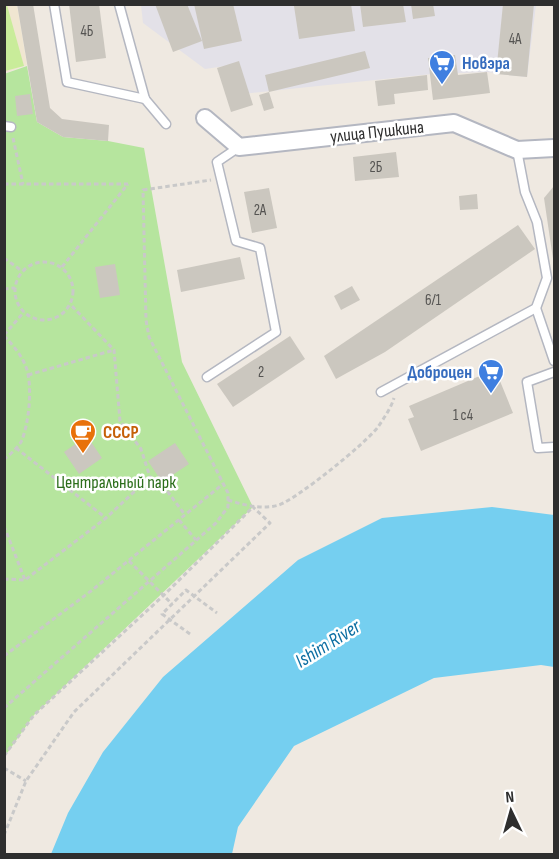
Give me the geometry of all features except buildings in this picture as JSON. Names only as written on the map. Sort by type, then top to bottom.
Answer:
[{"type":"street","points":[[205,118],[239,147]]},
{"type":"street","name":"улица Пушкина","points":[[239,147],[454,123],[517,150],[555,148]]},
{"type":"lane","points":[[54,4],[67,82],[145,99]]},
{"type":"lane","points":[[119,4],[145,99],[166,124]]},
{"type":"lane","points":[[207,377],[276,332],[260,248],[236,241],[217,162],[239,147]]},
{"type":"lane","points":[[517,150],[525,192],[537,222],[547,278],[536,308],[555,361]]},
{"type":"lane","points":[[381,392],[536,308]]},
{"type":"lane","points":[[555,372],[527,382],[538,448],[555,447]]},
{"type":"path","points":[[8,127],[23,184]]},
{"type":"path","points":[[5,706],[149,582],[196,540],[228,507],[228,494],[149,337],[146,320],[143,190],[221,178]]},
{"type":"path","points":[[4,184],[128,184],[61,268]]},
{"type":"path","points":[[4,258],[22,271]]},
{"type":"path","points":[[38,262],[47,262],[61,268],[69,276],[73,285],[70,304],[64,312],[46,320],[36,319],[24,312],[16,298],[15,288],[22,271],[38,262]]},
{"type":"path","points":[[4,289],[15,288]]},
{"type":"path","points":[[70,304],[114,350],[120,421],[141,449],[150,477],[165,488],[185,515]]},
{"type":"path","points":[[4,459],[20,442],[26,425],[30,390],[27,368],[4,336],[24,312]]},
{"type":"path","points":[[28,375],[114,350]]},
{"type":"path","points":[[228,500],[253,507],[279,505],[311,485],[377,428],[392,405],[399,382]]},
{"type":"path","points":[[16,448],[106,518]]},
{"type":"path","points":[[4,579],[25,580],[106,518],[150,477]]},
{"type":"path","points":[[4,656],[129,561],[223,484]]},
{"type":"path","points":[[4,756],[34,715],[163,596],[253,507]]},
{"type":"path","points":[[4,835],[26,781],[74,712],[270,523],[253,507]]},
{"type":"path","points":[[179,520],[196,540]]},
{"type":"path","points":[[4,526],[25,580]]},
{"type":"path","points":[[129,561],[172,604]]},
{"type":"path","points":[[190,634],[162,614],[186,590],[217,613]]},
{"type":"path","points":[[4,768],[26,781]]},
{"type":"shaded area","points":[[4,5],[17,5],[27,65],[5,73]]},
{"type":"shaded area","points":[[141,5],[536,5],[527,77],[487,72],[432,74],[232,95],[225,66],[205,69],[143,23]]},
{"type":"green space","points":[[4,5],[7,5],[24,66],[5,71]]},
{"type":"green space","name":"Центральный парк","points":[[27,66],[37,122],[63,137],[108,141],[144,148],[182,362],[253,507],[34,715],[5,756],[4,74]]},
{"type":"water","name":"Ishim River","points":[[492,507],[554,515],[554,667],[541,665],[434,678],[294,746],[238,827],[232,854],[51,854],[68,813],[103,752],[163,677],[298,560],[382,518]]},
{"type":"place","name":"Новэра","points":[[442,86]]},
{"type":"place","name":"Доброцен","points":[[491,395]]},
{"type":"place","name":"СССР","points":[[83,455]]}]
